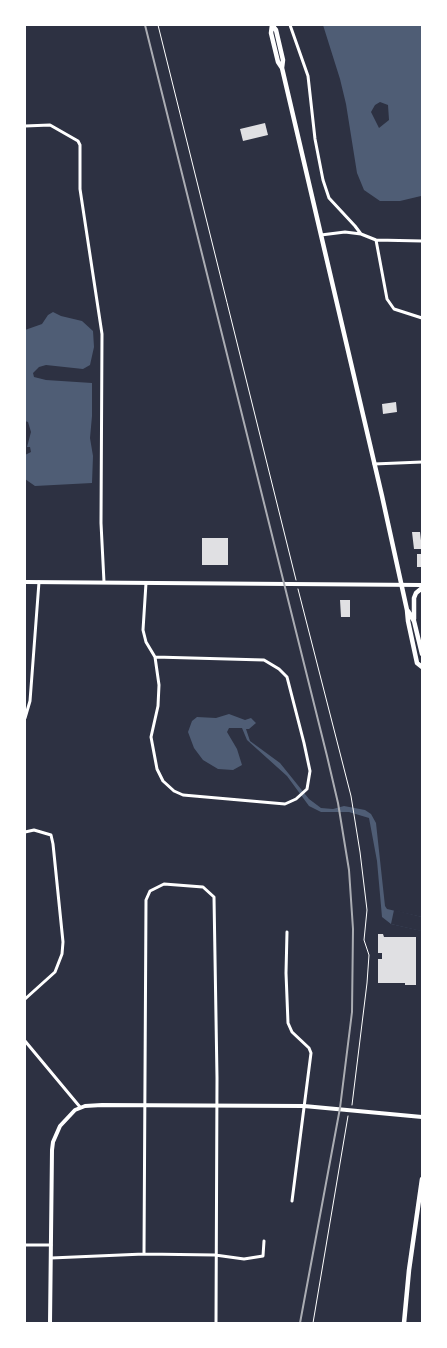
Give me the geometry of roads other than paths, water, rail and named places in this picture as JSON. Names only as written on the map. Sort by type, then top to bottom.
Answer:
[{"type":"main road","points":[[272,25],[276,30],[283,60],[282,68],[374,464],[417,663],[422,667]]},
{"type":"main road","points":[[422,587],[414,598],[414,621],[422,654]]},
{"type":"main road","points":[[407,610],[414,621]]},
{"type":"main road","points":[[404,1323],[409,1270],[422,1179]]},
{"type":"street","points":[[290,25],[308,76],[315,139],[323,180],[330,198],[361,234]]},
{"type":"street","points":[[25,126],[50,125],[78,141],[80,145],[80,189],[102,334],[101,523],[104,582]]},
{"type":"street","points":[[321,236],[345,232],[361,234],[376,240],[422,241]]},
{"type":"street","points":[[376,240],[387,299],[394,309],[422,318]]},
{"type":"street","points":[[374,464],[422,462]]},
{"type":"street","points":[[25,582],[401,584],[422,587]]},
{"type":"street","points":[[25,718],[30,701],[39,582]]},
{"type":"street","points":[[146,583],[143,630],[146,642],[155,657],[159,685],[158,706],[151,736],[152,750],[156,769],[163,782],[174,791],[183,795],[286,804],[305,792],[309,783],[310,771],[291,688],[287,677],[279,669],[264,660],[155,657]]},
{"type":"street","points":[[25,832],[34,830],[44,833],[50,836],[53,844],[63,942],[62,954],[55,972],[25,999]]},
{"type":"street","points":[[144,1254],[146,900],[150,891],[164,884],[203,887],[214,897],[216,1323]]},
{"type":"street","points":[[287,932],[288,1023],[292,1032],[309,1048],[310,1053],[292,1201]]},
{"type":"street","points":[[25,1041],[80,1107]]},
{"type":"street","points":[[50,1323],[51,1156],[53,1142],[65,1119],[80,1107],[102,1105],[304,1106],[422,1117]]},
{"type":"street","points":[[51,1258],[144,1254],[215,1255],[244,1259],[262,1256],[264,1241]]},
{"type":"street","points":[[25,1246],[51,1245]]},
{"type":"water","points":[[323,25],[422,25],[421,196],[400,201],[380,201],[364,190],[357,173],[340,79]],"holes":[[[380,102],[388,105],[389,120],[379,128],[371,112],[375,105]]]},
{"type":"water","points":[[53,312],[82,321],[93,331],[94,347],[90,365],[83,369],[46,365],[39,367],[33,373],[34,377],[46,380],[92,383],[90,438],[93,456],[92,483],[35,486],[25,479],[25,455],[31,452],[30,447],[27,447],[31,432],[28,422],[25,421],[25,330],[42,324],[48,315]]},
{"type":"water","points":[[229,714],[245,720],[251,718],[256,723],[249,729],[246,729],[250,741],[280,763],[309,799],[321,808],[333,809],[344,806],[365,810],[371,814],[376,823],[385,906],[387,909],[422,917],[422,931],[391,924],[382,917],[377,861],[369,818],[349,812],[321,812],[309,806],[287,776],[247,740],[242,728],[229,728],[227,732],[237,749],[242,765],[233,770],[218,769],[203,760],[194,748],[188,732],[192,721],[197,717],[216,718]]},
{"type":"railway","points":[[145,25],[327,756],[338,803],[349,870],[353,929],[352,1012],[340,1108],[300,1323]]}]
